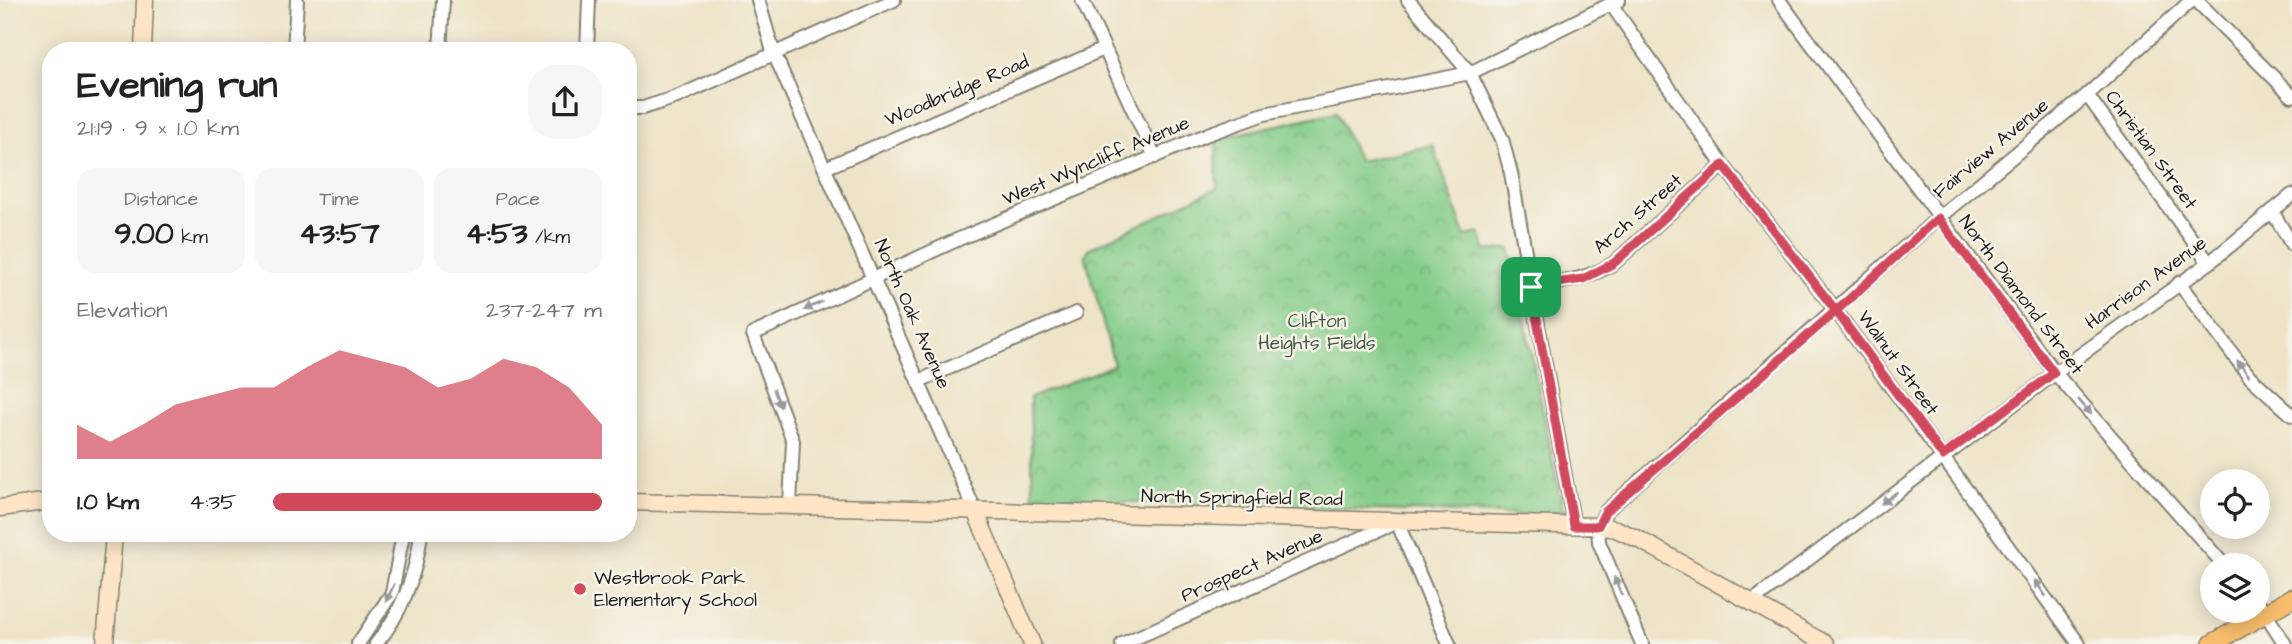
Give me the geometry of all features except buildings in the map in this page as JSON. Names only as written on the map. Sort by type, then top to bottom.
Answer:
[{"type":"main road","points":[[143,42],[145,0]]},
{"type":"main road","points":[[0,508],[42,502]]},
{"type":"main road","name":"North Springfield Road","points":[[637,502],[976,513],[1598,526],[1616,529],[1640,540],[1753,601],[1799,637],[1826,644]]},
{"type":"main road","name":"North Oak Avenue","points":[[976,513],[1032,644]]},
{"type":"main road","points":[[106,644],[113,542]]},
{"type":"main road","points":[[2270,605],[2292,598]]},
{"type":"main road","points":[[2212,644],[2240,623]]},
{"type":"street","points":[[295,42],[297,0]]},
{"type":"street","points":[[441,42],[443,0]]},
{"type":"street","points":[[587,42],[589,0]]},
{"type":"street","name":"North Oak Avenue","points":[[758,0],[773,51],[976,513]]},
{"type":"street","points":[[637,107],[677,97],[773,51],[894,0]]},
{"type":"street","points":[[1082,0],[1155,158]]},
{"type":"street","points":[[1408,0],[1470,73],[1502,139],[1511,173],[1574,526]]},
{"type":"street","name":"North Diamond Street","points":[[1779,0],[2054,373],[2213,553]]},
{"type":"street","points":[[2194,0],[2292,96]]},
{"type":"street","name":"Fairview Avenue","points":[[1598,526],[1605,512],[1836,311],[1938,218],[2087,95],[2194,0]]},
{"type":"street","name":"West Wyncliff Avenue","points":[[790,505],[793,441],[753,334],[873,278],[1264,114],[1470,73],[1615,2]]},
{"type":"street","name":"Walnut Street","points":[[1615,2],[1723,165],[1836,311],[2079,644]]},
{"type":"street","name":"Woodbridge Road","points":[[825,168],[1104,49]]},
{"type":"street","name":"Christian Street","points":[[2087,95],[2208,263]]},
{"type":"street","name":"Arch Street","points":[[1531,287],[1583,279],[1606,268],[1723,165]]},
{"type":"street","name":"Harrison Avenue","points":[[1753,601],[2054,373],[2208,263],[2292,195]]},
{"type":"street","points":[[2272,211],[2292,245]]},
{"type":"street","points":[[2179,283],[2250,377],[2292,415]]},
{"type":"street","points":[[919,381],[1076,313]]},
{"type":"street","points":[[1397,522],[1449,644]]},
{"type":"street","name":"Prospect Avenue","points":[[1122,644],[1397,522]]},
{"type":"street","points":[[1598,526],[1600,542],[1642,644]]},
{"type":"street","points":[[358,644],[392,593],[401,542]]},
{"type":"street","points":[[376,644],[405,597],[419,556],[420,542]]},
{"type":"street","points":[[2270,620],[2285,644]]},
{"type":"green space","name":"Clifton Heights Fields","points":[[1336,112],[1359,161],[1433,145],[1465,236],[1480,233],[1486,251],[1510,248],[1564,516],[1033,499],[1030,398],[1114,365],[1085,255],[1090,248],[1217,188],[1216,139]]},
{"type":"place","name":"Westbrook Park Elementary School","points":[[580,589]]},
{"type":"route","points":[[1531,287],[1574,526],[1598,526],[1605,512],[1836,311],[1943,456],[2054,373],[1938,218],[1836,311],[1723,165],[1614,263],[1583,279],[1531,287]]}]
